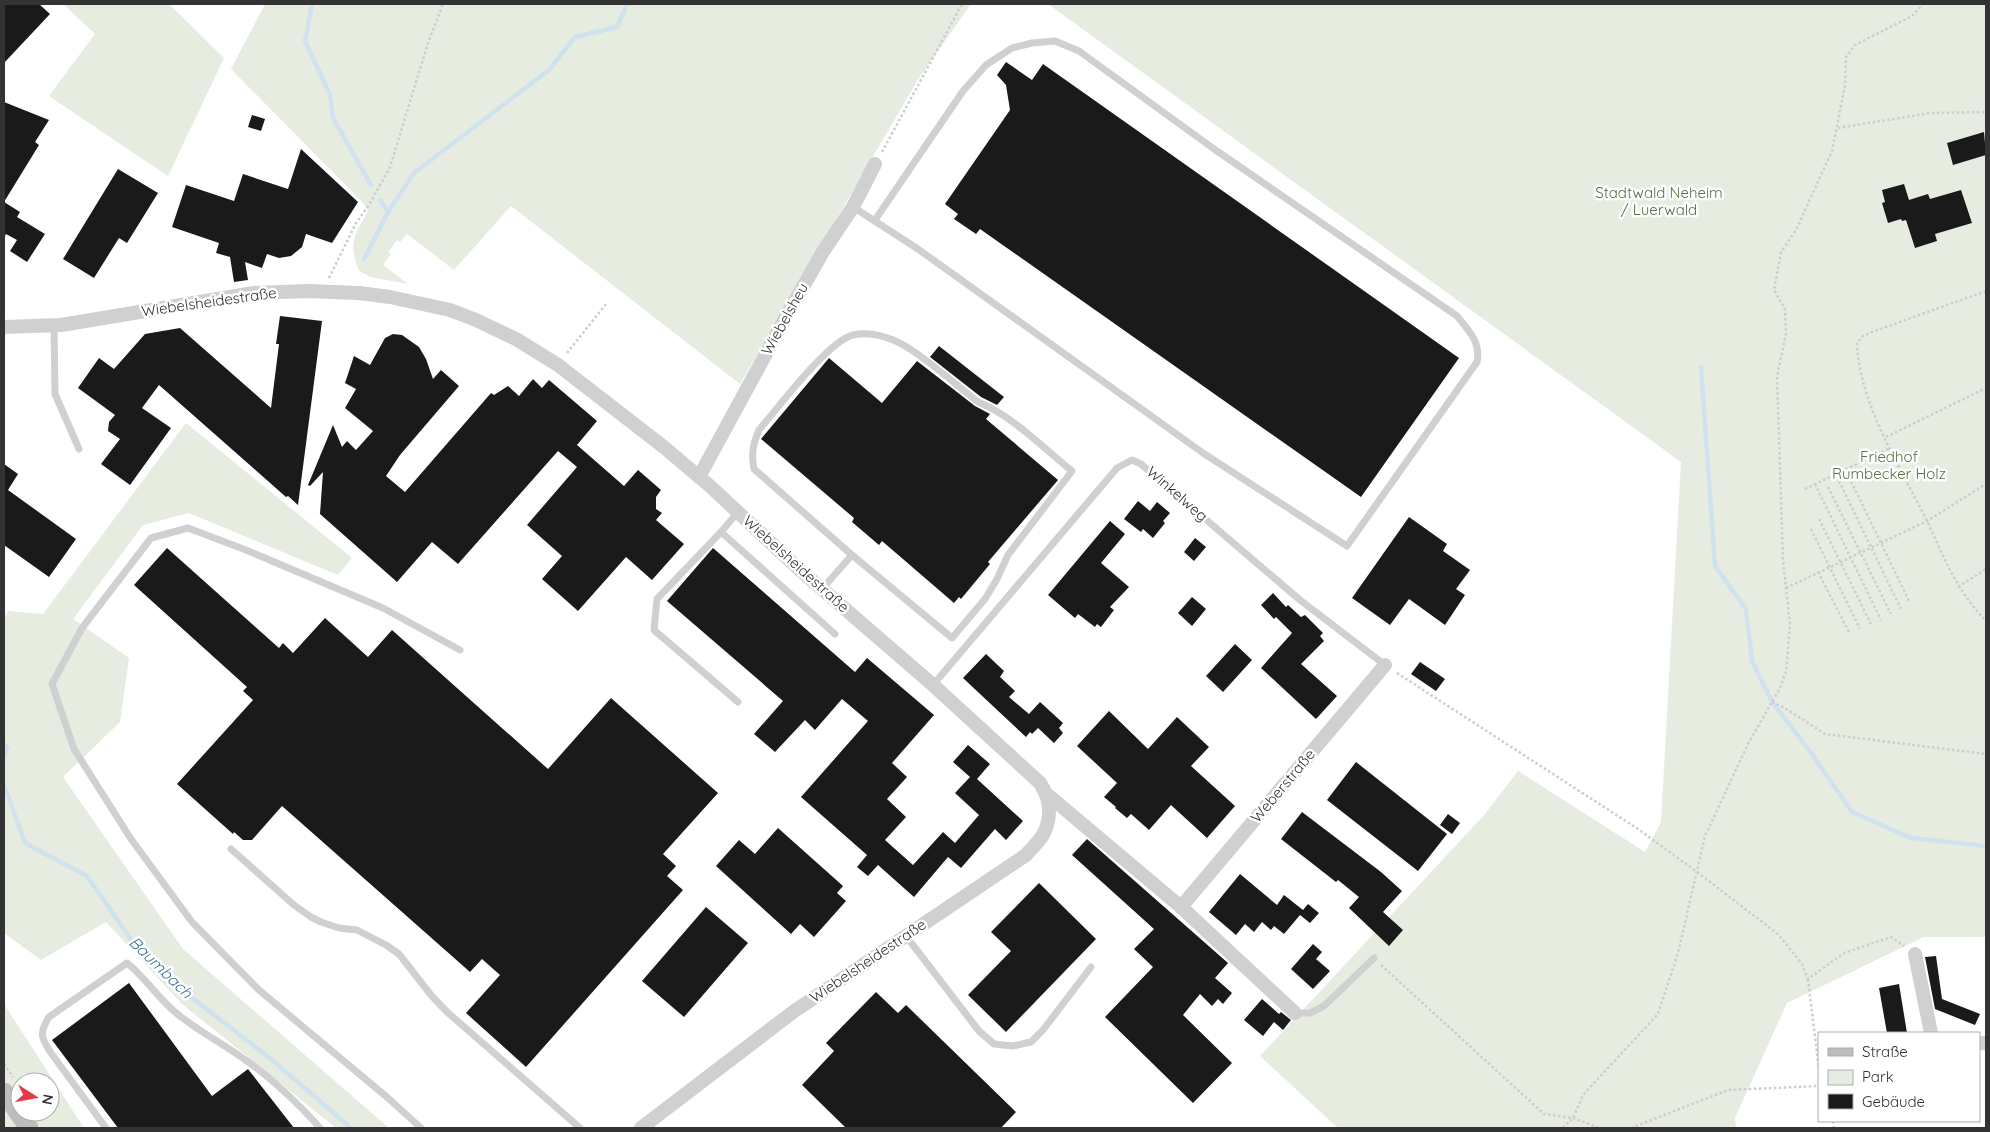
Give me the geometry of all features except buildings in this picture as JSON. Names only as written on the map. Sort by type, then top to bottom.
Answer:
[{"type":"main road","points":[[9,1086],[29,1128]]},
{"type":"street","name":"Wiebelsheu","points":[[699,477],[824,250],[853,207],[876,164]]},
{"type":"street","name":"Wiebelsheidestraße","points":[[4,326],[54,325],[254,293],[326,291],[390,297],[450,310],[516,339],[558,365],[632,421],[699,477],[1040,783],[1048,795],[1050,812],[1044,834],[1026,855],[793,1012],[641,1128]]},
{"type":"street","name":"Weberstraße","points":[[1181,907],[1385,665]]},
{"type":"street","points":[[1048,795],[1181,907],[1295,1013]]},
{"type":"street","points":[[1915,954],[1931,1032]]},
{"type":"lane","points":[[853,207],[876,220],[918,249],[1203,453],[1347,546],[1477,362],[1479,352],[1474,337],[1457,316],[1214,149],[1079,51],[1054,41],[1032,43],[1012,48],[986,65],[963,91],[876,220]]},
{"type":"lane","points":[[54,325],[56,394],[78,449]]},
{"type":"lane","points":[[870,334],[888,338],[906,346],[978,402],[991,407],[1005,416],[1072,472],[1008,555],[997,580],[985,599],[952,638],[852,555],[754,469],[752,456],[754,441],[759,430],[824,354],[838,342],[853,335],[870,334]]},
{"type":"lane","name":"Winkelweg","points":[[933,685],[1117,468],[1122,463],[1132,460],[1141,464],[1300,600],[1385,665]]},
{"type":"lane","points":[[738,512],[657,599],[654,630],[738,702]]},
{"type":"lane","points":[[421,1128],[259,990],[192,922],[130,839],[74,749],[52,684],[82,628],[151,538],[188,528],[246,550],[383,608],[460,650]]},
{"type":"lane","points":[[721,532],[835,634]]},
{"type":"lane","points":[[822,589],[852,555]]},
{"type":"lane","points":[[231,849],[294,905],[311,917],[334,926],[356,930],[386,945],[399,954],[446,1011],[580,1128]]},
{"type":"lane","points":[[906,936],[979,1031],[994,1044],[1013,1046],[1031,1042],[1043,1030],[1091,967]]},
{"type":"lane","points":[[1295,1013],[1310,1013],[1324,1006],[1374,958]]},
{"type":"lane","points":[[106,1128],[43,1041],[42,1028],[49,1017],[127,963],[137,971],[175,1013],[271,1080],[320,1128]]},
{"type":"path","points":[[326,291],[330,274],[356,222],[369,205],[390,167],[428,43],[443,4]]},
{"type":"path","points":[[876,164],[962,4]]},
{"type":"path","points":[[1563,1128],[1573,1118],[1583,1095],[1658,1014],[1678,953],[1705,836],[1748,744],[1783,680],[1788,661],[1790,625],[1783,560],[1777,377],[1786,334],[1785,309],[1774,290],[1781,252],[1796,230],[1832,151],[1845,86],[1846,57],[1855,45],[1912,16],[1922,4]]},
{"type":"path","points":[[1838,128],[1930,114],[1986,112]]},
{"type":"path","points":[[1986,290],[1872,332],[1859,339],[1858,349],[1868,398],[1890,448],[1958,587],[1986,621]]},
{"type":"path","points":[[558,365],[606,304]]},
{"type":"path","points":[[1886,438],[1986,388]]},
{"type":"path","points":[[1805,489],[1890,448]]},
{"type":"path","points":[[1849,477],[1910,603]]},
{"type":"path","points":[[1839,481],[1901,609]]},
{"type":"path","points":[[1815,484],[1881,620]]},
{"type":"path","points":[[1786,588],[1927,521],[1986,484]]},
{"type":"path","points":[[1828,487],[1891,614]]},
{"type":"path","points":[[1819,519],[1871,624]]},
{"type":"path","points":[[1810,528],[1860,629]]},
{"type":"path","points":[[1958,587],[1986,569]]},
{"type":"path","points":[[1818,572],[1850,634]]},
{"type":"path","points":[[1385,665],[1638,829],[1778,934],[1802,964],[1808,979],[1818,1062]]},
{"type":"path","points":[[1772,702],[1785,708],[1825,734],[1986,754]]},
{"type":"path","points":[[1808,979],[1844,953],[1891,937],[1915,954]]},
{"type":"path","points":[[1374,958],[1544,1114],[1573,1118],[1600,1128]]},
{"type":"path","points":[[4,1064],[9,1086]]},
{"type":"path","points":[[1631,1128],[1728,1090],[1818,1086]]},
{"type":"green space","points":[[63,4],[169,4],[224,58],[168,176],[49,96],[95,34]]},
{"type":"green space","points":[[265,4],[971,4],[919,78],[740,384],[511,206],[454,270],[407,234],[400,242],[397,240],[388,252],[391,254],[383,265],[408,284],[371,277],[359,271],[353,246],[359,227],[368,211],[362,202],[231,69]]},
{"type":"green space","name":"Stadtwald Neheim / Luerwald","points":[[1048,4],[1986,4],[1986,937],[1924,937],[1787,1003],[1735,1118],[1736,1128],[1338,1128],[1260,1056],[1485,814],[1518,771],[1645,852],[1661,822],[1681,462]]},
{"type":"green space","points":[[186,423],[352,558],[338,575],[189,513],[143,525],[73,619],[129,658],[120,722],[63,777],[183,949],[389,1128],[336,1128],[182,1004],[106,922],[41,960],[4,933],[4,619],[8,611],[43,614]]},
{"type":"green space","points":[[4,1004],[48,1072],[10,1072],[10,1122],[60,1122],[60,1091],[84,1128],[4,1128]]},
{"type":"waterway","points":[[312,4],[305,41],[330,95],[333,118],[371,185]]},
{"type":"waterway","points":[[364,259],[388,212],[414,173],[549,70],[575,37],[617,27],[627,4]]},
{"type":"waterway","points":[[380,200],[388,212]]},
{"type":"waterway","points":[[1701,367],[1715,566],[1746,609],[1752,661],[1772,702],[1809,750],[1852,812],[1911,838],[1986,846]]},
{"type":"waterway","name":"Baumbach","points":[[4,744],[7,747],[4,757]]},
{"type":"waterway","name":"Baumbach","points":[[4,785],[25,843],[87,876],[132,941],[187,994],[271,1059],[351,1128]]},
{"type":"park label","name":"Friedhof Rumbecker Holz","points":[[1889,466]]}]
